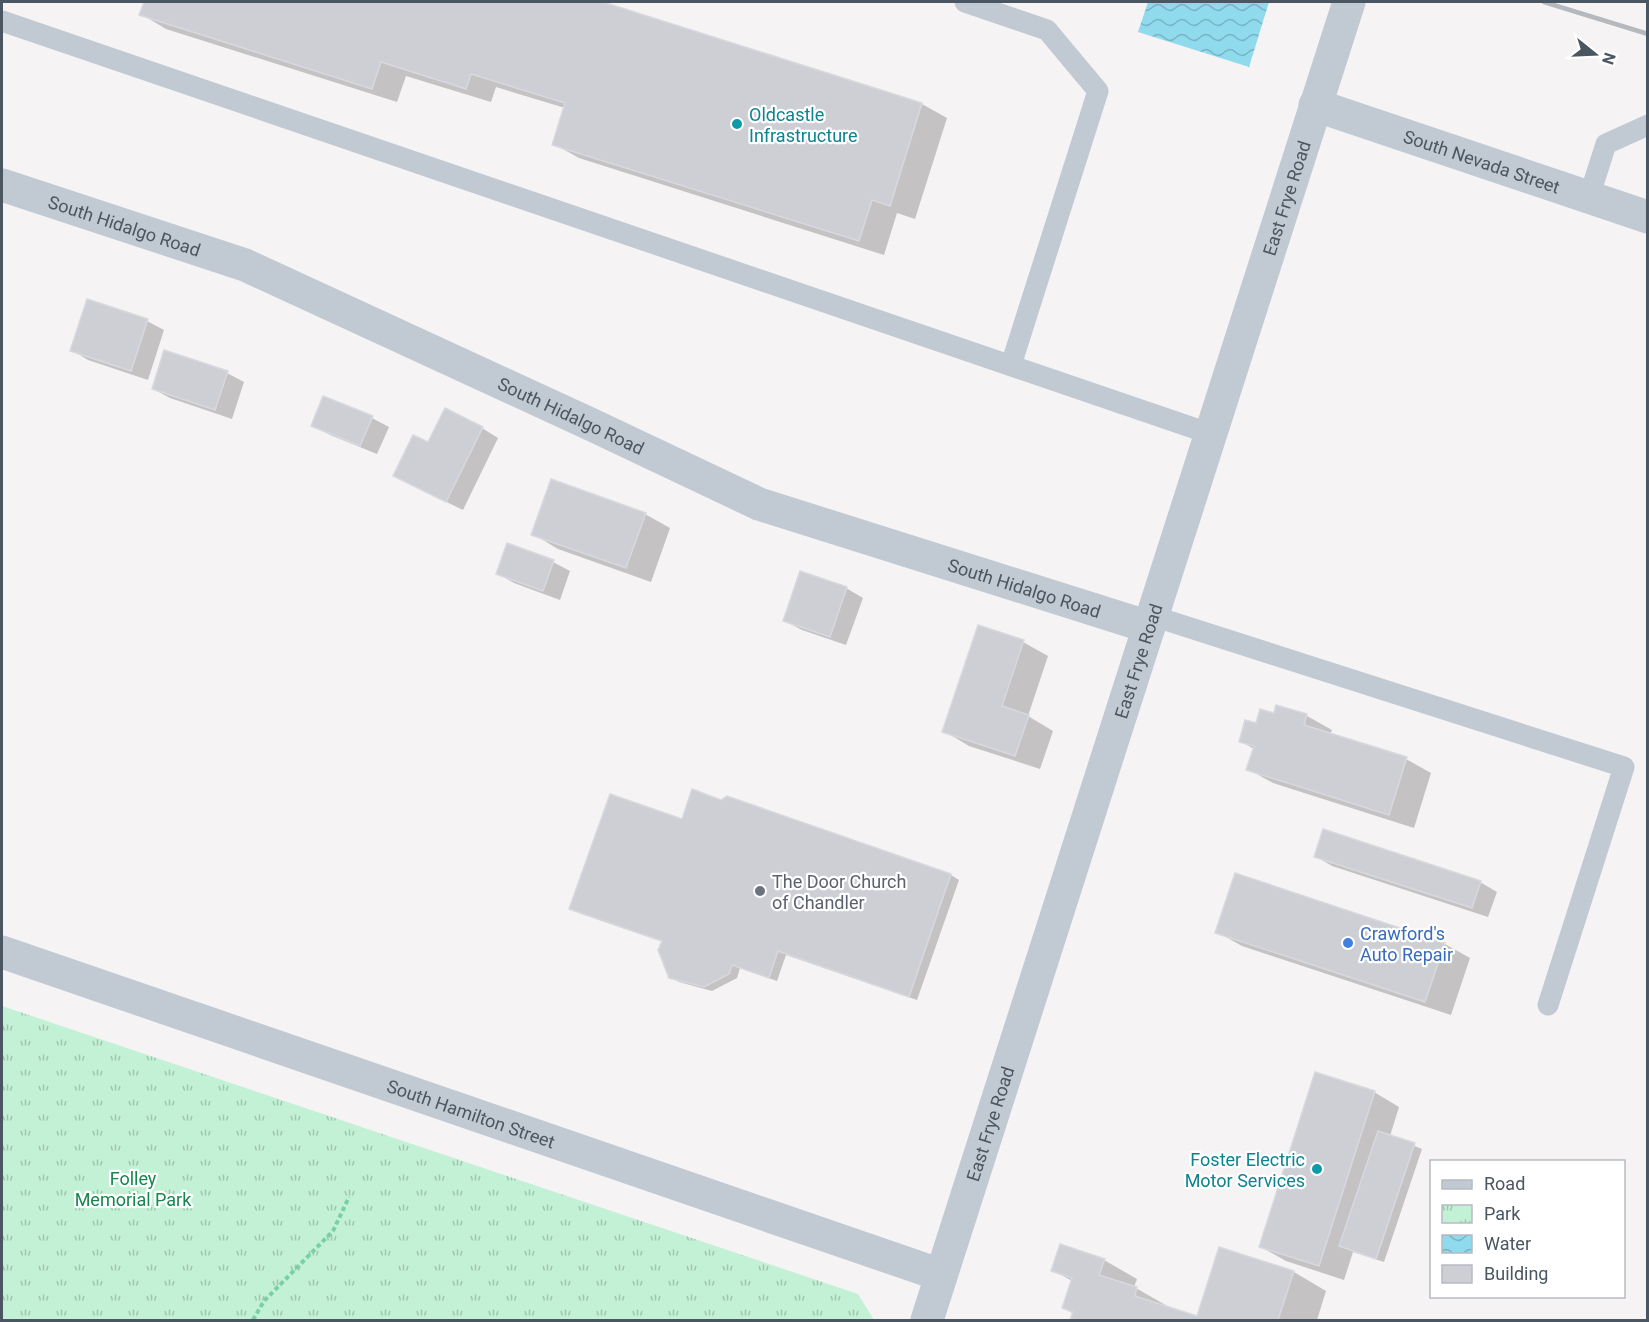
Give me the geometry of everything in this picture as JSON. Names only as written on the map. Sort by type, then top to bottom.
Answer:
[{"type":"street","name":"East Frye Road","points":[[927,1320],[1315,105],[1350,2]]},
{"type":"street","name":"South Nevada Street","points":[[1315,105],[1647,217]]},
{"type":"street","name":"South Hidalgo Road","points":[[2,185],[245,265],[759,504],[1151,622]]},
{"type":"street","name":"South Hamilton Street","points":[[2,952],[941,1275]]},
{"type":"lane","points":[[965,2],[1047,30],[1098,91],[1011,365]]},
{"type":"lane","points":[[2,21],[1210,434]]},
{"type":"lane","points":[[1589,197],[1606,144],[1647,126]]},
{"type":"lane","points":[[1151,622],[1624,766],[1548,1005]]},
{"type":"path","points":[[253,1320],[264,1301],[333,1231],[349,1197]]},
{"type":"green space","name":"Folley Memorial Park","points":[[2,1006],[858,1294],[874,1320],[2,1320]]},
{"type":"water","points":[[1148,2],[1269,2],[1249,67],[1138,32]]},
{"type":"building","name":"Oldcastle Infrastructure","points":[[144,2],[603,2],[922,103],[890,206],[872,200],[859,241],[552,145],[565,103],[471,74],[466,89],[381,62],[372,89],[139,15]]},
{"type":"building","points":[[87,299],[148,319],[131,371],[70,351]]},
{"type":"building","points":[[164,350],[228,371],[215,410],[152,389]]},
{"type":"building","points":[[323,396],[373,416],[360,446],[311,426]]},
{"type":"building","points":[[445,408],[483,427],[446,502],[393,476],[413,435],[428,442]]},
{"type":"building","points":[[551,479],[646,513],[626,568],[531,535]]},
{"type":"building","points":[[507,543],[554,560],[543,591],[496,574]]},
{"type":"building","points":[[800,571],[847,587],[830,637],[783,621]]},
{"type":"building","points":[[978,625],[1024,640],[1002,706],[1029,715],[1015,756],[942,732]]},
{"type":"building","points":[[1276,705],[1307,714],[1304,725],[1407,757],[1389,815],[1246,770],[1254,746],[1239,742],[1245,720],[1256,723],[1260,709],[1274,713]]},
{"type":"building","name":"The Door Church of Chandler","points":[[692,789],[721,800],[727,796],[951,874],[909,997],[778,951],[769,978],[732,965],[729,974],[704,987],[669,978],[658,950],[662,941],[569,909],[610,794],[682,819]]},
{"type":"building","points":[[1323,829],[1481,881],[1472,908],[1314,857]]},
{"type":"building","points":[[1235,873],[1445,943],[1425,1002],[1215,933]]},
{"type":"building","name":"Foster Electric Motor Services","points":[[1315,1072],[1375,1091],[1319,1266],[1259,1247]]},
{"type":"building","points":[[1378,1131],[1415,1143],[1376,1259],[1339,1246]]},
{"type":"building","points":[[1060,1244],[1105,1259],[1099,1275],[1137,1287],[1135,1296],[1197,1316],[1219,1247],[1294,1271],[1278,1320],[1070,1320],[1073,1312],[1062,1308],[1072,1278],[1051,1271]]},
{"type":"railway","points":[[1544,2],[1648,34]]},
{"type":"place","name":"Oldcastle Infrastructure","points":[[737,124]]},
{"type":"place","name":"The Door Church of Chandler","points":[[760,891]]},
{"type":"place","name":"Crawford's Auto Repair","points":[[1348,943]]},
{"type":"place","name":"Foster Electric Motor Services","points":[[1317,1169]]}]
